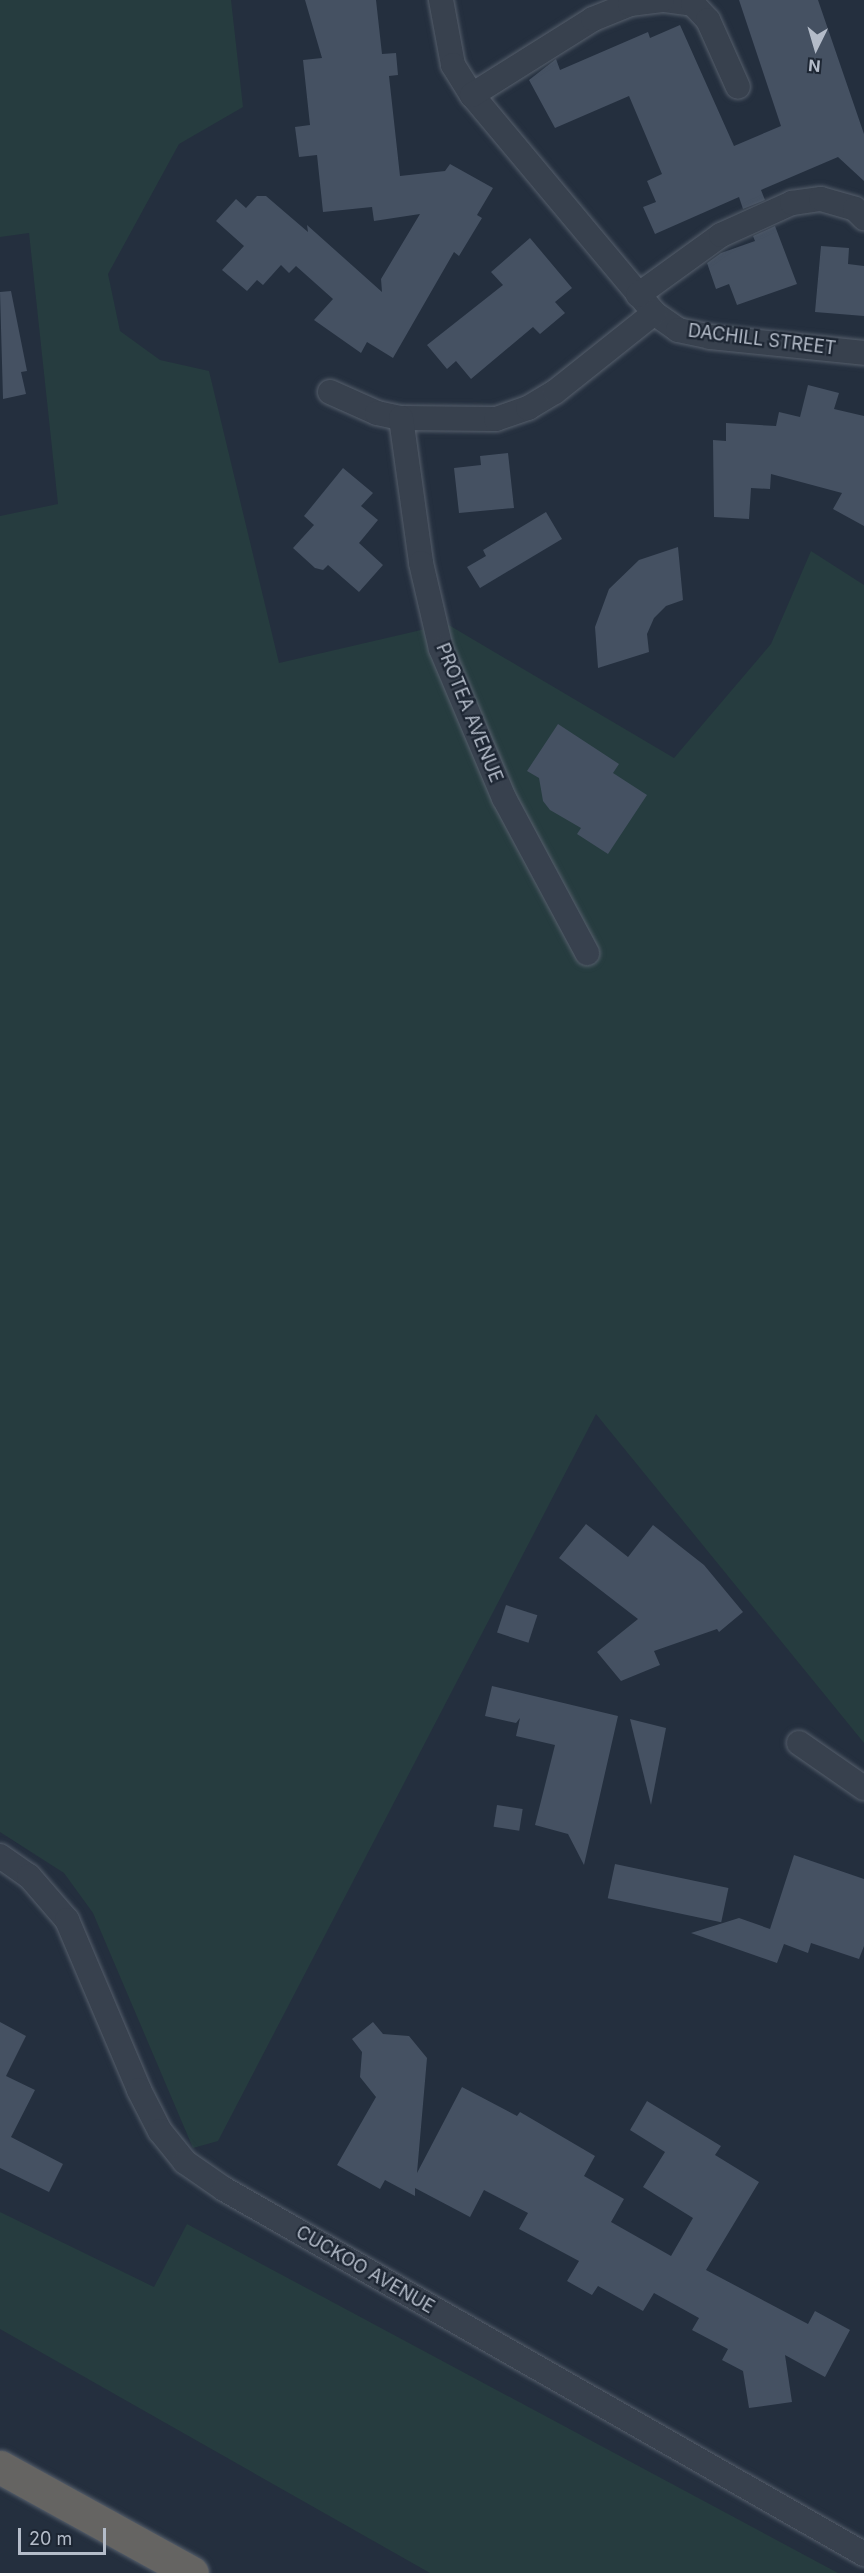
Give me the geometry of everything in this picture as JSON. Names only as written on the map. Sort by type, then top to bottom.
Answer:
[{"type":"highway","points":[[0,2467],[192,2573]]},
{"type":"street","name":"DACHILL STREET","points":[[441,0],[453,65],[472,96],[654,313],[678,330],[710,337],[864,353]]},
{"type":"street","points":[[472,96],[593,19],[630,4],[663,0],[693,4],[708,20],[738,87]]},
{"type":"street","points":[[638,295],[721,235],[792,202],[821,199],[855,209],[864,218]]},
{"type":"street","points":[[330,392],[377,413],[401,418],[487,420],[528,408],[555,392],[654,313]]},
{"type":"street","name":"PROTEA AVENUE","points":[[401,418],[421,563],[441,649],[504,798],[587,953]]},
{"type":"street","points":[[799,1743],[864,1788]]},
{"type":"street","name":"CUCKOO AVENUE","points":[[0,1856],[29,1876],[67,1920],[139,2090],[160,2131],[185,2162],[235,2195],[864,2554]]},
{"type":"green space","points":[[0,0],[231,0],[243,107],[179,144],[108,274],[120,331],[160,360],[209,371],[279,663],[447,624],[674,758],[771,644],[811,551],[864,585],[864,1743],[596,1414],[218,2141],[193,2148],[93,1913],[64,1873],[0,1832],[0,516],[58,504],[29,233],[0,237]]},
{"type":"green space","points":[[0,2212],[154,2287],[187,2224],[838,2573],[430,2573],[0,2329]]},
{"type":"building","points":[[305,0],[376,0],[382,54],[396,53],[398,75],[389,76],[400,176],[445,171],[450,164],[493,188],[477,215],[482,218],[459,256],[454,252],[393,358],[367,342],[361,353],[314,320],[333,299],[296,266],[289,273],[281,265],[263,285],[257,280],[247,291],[222,270],[244,246],[216,221],[236,199],[246,208],[257,196],[266,196],[308,232],[307,225],[382,292],[381,279],[420,214],[374,221],[372,207],[323,212],[317,155],[299,157],[295,127],[310,125],[303,60],[322,58]]},
{"type":"building","points":[[739,0],[818,0],[864,134],[864,181],[838,157],[761,190],[765,200],[743,209],[739,197],[655,234],[643,207],[656,202],[647,181],[662,174],[629,96],[555,128],[529,80],[556,59],[560,70],[648,32],[650,38],[680,25],[734,146],[781,126]]},
{"type":"building","points":[[775,226],[797,284],[737,305],[729,284],[716,289],[707,263],[721,253],[755,241],[753,236]]},
{"type":"building","points":[[530,238],[572,288],[555,302],[565,313],[540,334],[533,327],[471,379],[456,361],[447,369],[427,345],[503,285],[491,272]]},
{"type":"building","points":[[821,246],[849,248],[848,264],[864,266],[864,316],[815,312]]},
{"type":"building","points":[[11,291],[27,371],[21,372],[26,394],[3,399],[0,292]]},
{"type":"building","points":[[808,385],[839,393],[834,409],[864,416],[864,526],[833,509],[842,493],[771,474],[770,489],[751,488],[749,519],[714,517],[713,440],[726,441],[726,423],[776,426],[779,412],[800,417]]},
{"type":"building","points":[[508,453],[514,508],[459,513],[454,468],[481,465],[480,456]]},
{"type":"building","points":[[343,468],[373,493],[361,506],[378,520],[359,543],[383,565],[359,592],[328,565],[323,570],[315,568],[293,548],[314,525],[304,516]]},
{"type":"building","points":[[546,512],[562,539],[480,588],[467,567],[486,556],[483,550]]},
{"type":"building","points":[[678,547],[683,600],[666,606],[654,618],[647,634],[649,652],[598,668],[595,627],[609,589],[639,560]]},
{"type":"building","points":[[558,724],[619,764],[613,773],[647,795],[608,854],[577,834],[581,828],[550,810],[543,801],[539,778],[527,771]]},
{"type":"building","points":[[586,1524],[628,1557],[653,1525],[704,1565],[743,1612],[719,1632],[717,1629],[654,1651],[660,1665],[621,1681],[597,1652],[638,1619],[559,1558]]},
{"type":"building","points":[[506,1605],[537,1615],[528,1643],[497,1633]]},
{"type":"building","points":[[492,1686],[618,1716],[584,1865],[568,1834],[535,1825],[555,1745],[516,1736],[520,1718],[516,1723],[485,1716]]},
{"type":"building","points":[[630,1719],[666,1728],[651,1805]]},
{"type":"building","points":[[497,1805],[523,1809],[519,1831],[494,1827]]},
{"type":"building","points":[[794,1855],[864,1879],[864,1946],[859,1959],[811,1943],[808,1953],[784,1944],[777,1963],[691,1933],[739,1918],[770,1929]]},
{"type":"building","points":[[615,1864],[728,1888],[721,1922],[608,1898]]},
{"type":"building","points":[[0,2022],[26,2036],[6,2076],[35,2090],[11,2137],[63,2164],[49,2192],[0,2168]]},
{"type":"building","points":[[373,2022],[383,2034],[409,2036],[427,2058],[417,2173],[462,2087],[517,2116],[520,2112],[595,2156],[584,2176],[624,2199],[611,2222],[671,2256],[693,2218],[643,2187],[665,2152],[630,2130],[647,2101],[721,2146],[715,2155],[759,2182],[706,2270],[808,2324],[815,2311],[850,2330],[825,2377],[785,2355],[792,2402],[749,2408],[743,2371],[722,2360],[728,2349],[692,2330],[699,2318],[654,2293],[643,2311],[598,2286],[592,2295],[567,2281],[579,2261],[519,2229],[528,2213],[484,2190],[470,2217],[415,2188],[415,2196],[385,2180],[380,2189],[337,2165],[376,2097],[360,2077],[362,2052],[352,2039]]}]
